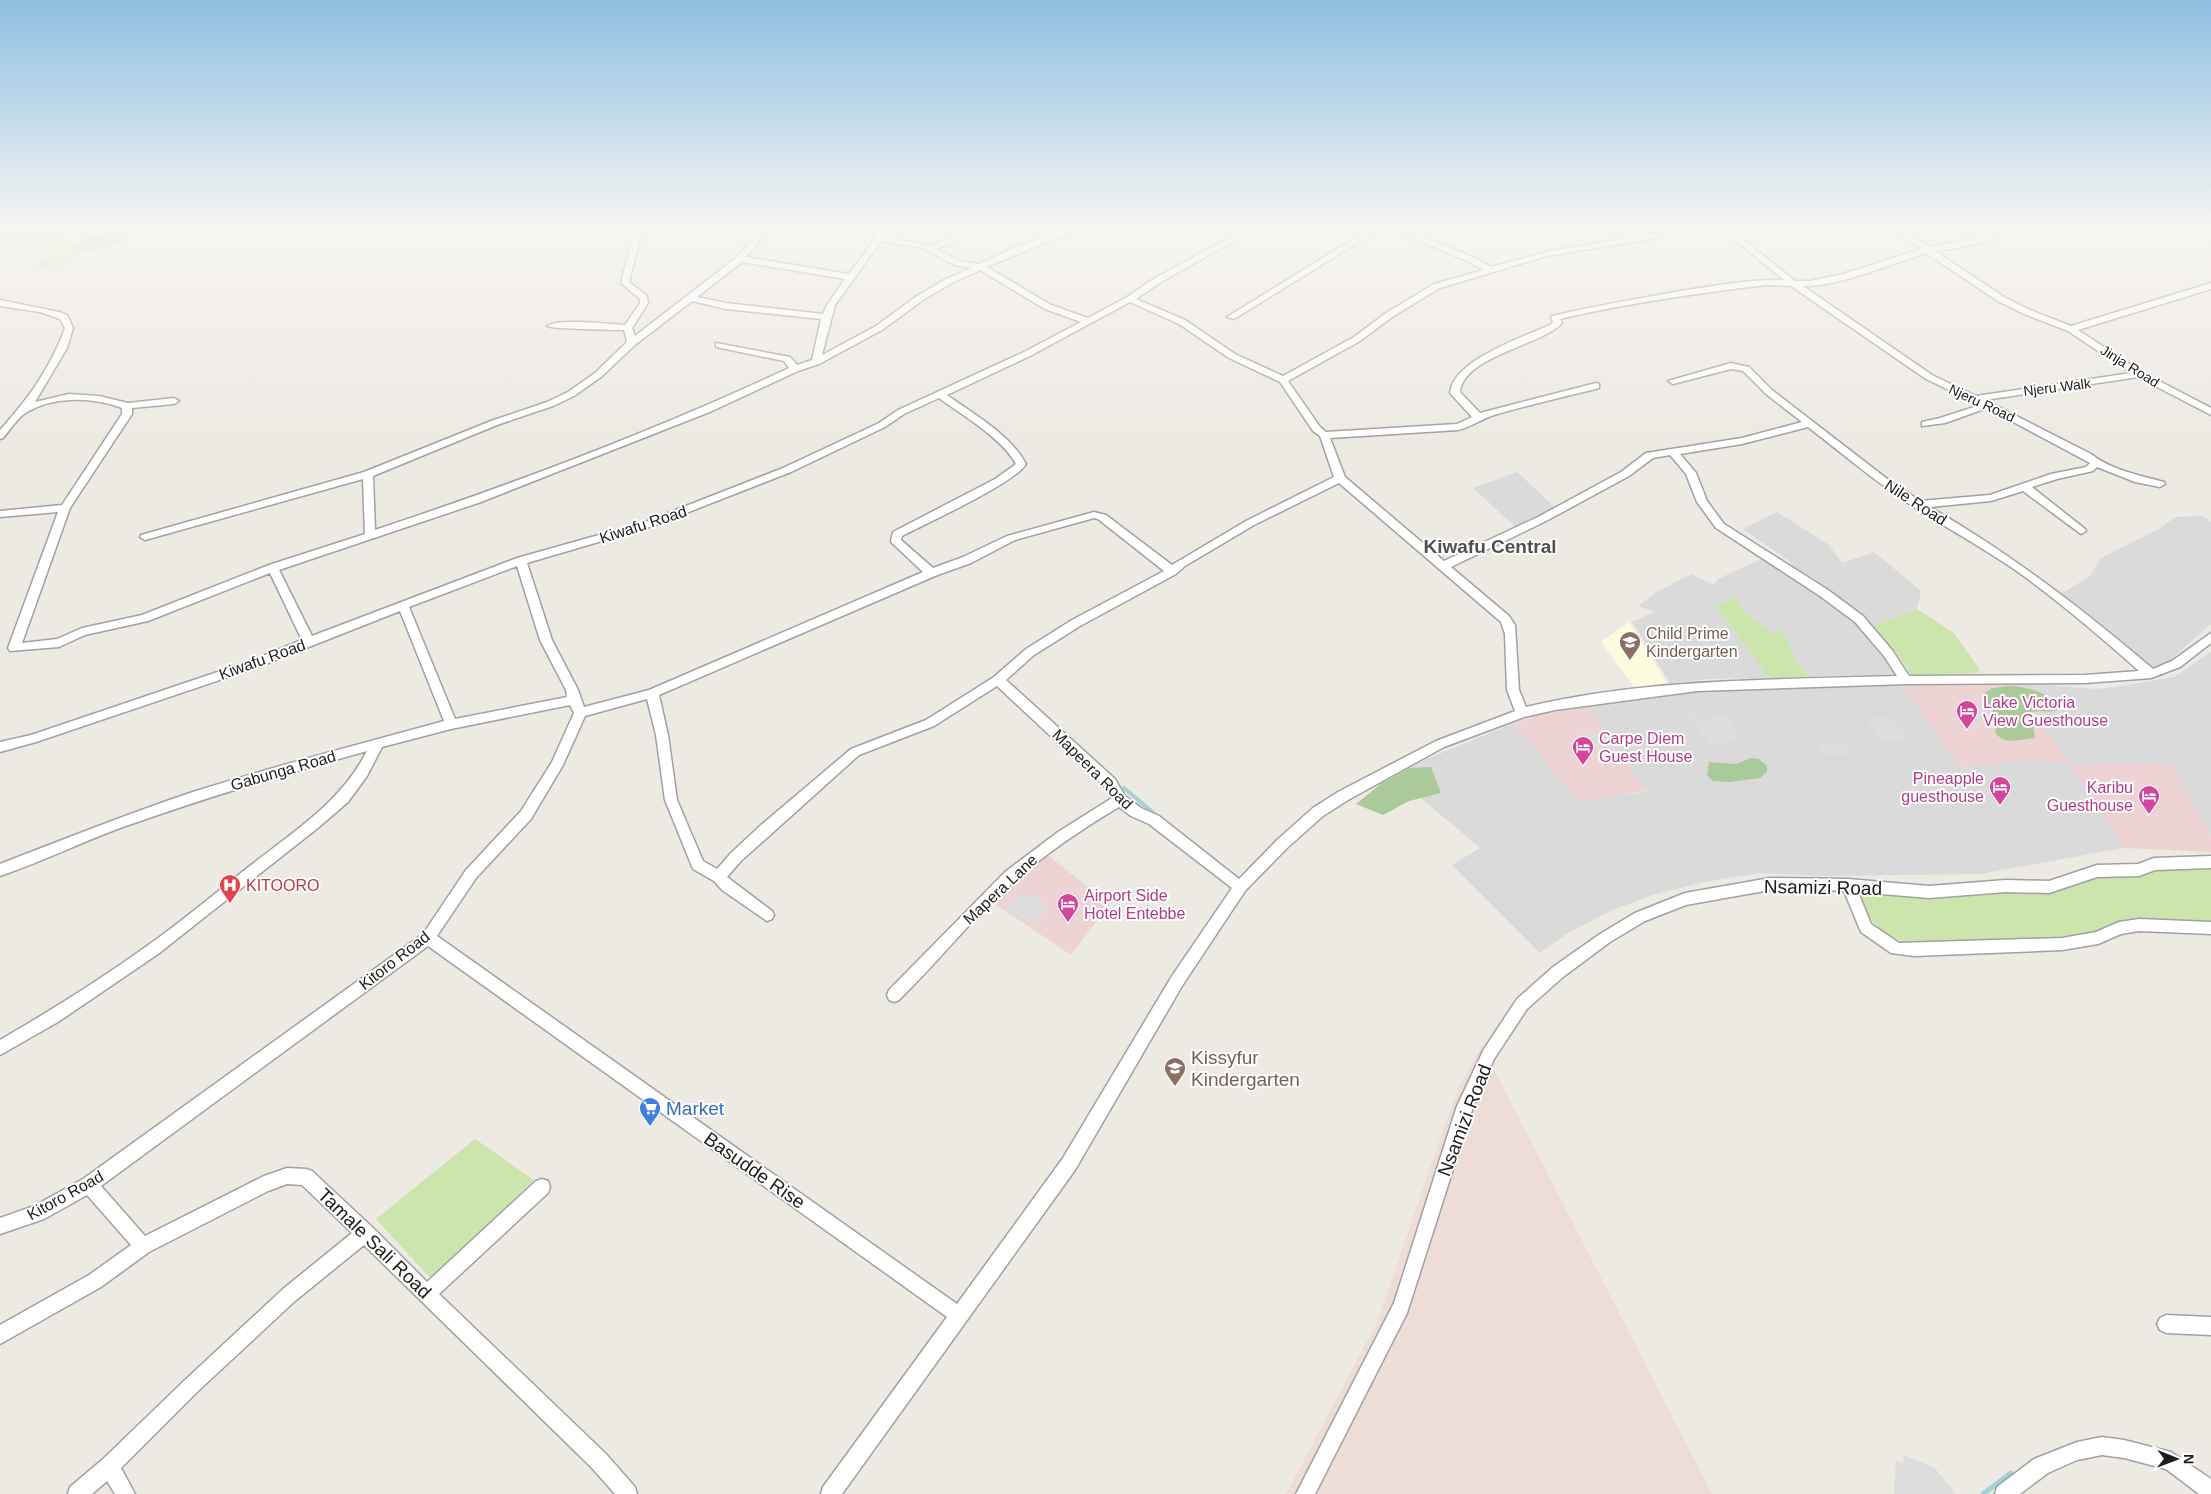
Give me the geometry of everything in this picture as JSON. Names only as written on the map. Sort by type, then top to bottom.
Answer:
[{"type":"street","points":[[632,343],[628,328],[644,303],[642,297]]},
{"type":"street","points":[[816,362],[830,307],[837,297]]},
{"type":"street","points":[[127,406],[127,414],[66,508],[14,648],[58,643],[82,632],[144,618],[273,568],[370,534],[477,500],[578,461],[709,408],[795,369],[816,362],[879,328],[922,297]]},
{"type":"street","points":[[1031,297],[1048,307],[1088,321]]},
{"type":"street","name":"Kiwafu Road","points":[[0,747],[32,739],[254,664],[521,560],[649,524],[717,499],[805,462],[882,425],[901,412],[1028,354],[1133,297]]},
{"type":"street","points":[[1231,317],[1264,297]]},
{"type":"street","points":[[1283,380],[1357,339],[1389,315],[1419,297]]},
{"type":"street","points":[[1478,417],[1453,389],[1455,381],[1483,360],[1511,345],[1553,327],[1558,323],[1555,318],[1596,308],[1664,297]]},
{"type":"street","name":"Njeru Road","points":[[1814,297],[1842,314],[1928,377],[1988,404],[2087,456],[2096,463],[2140,480],[2160,484]]},
{"type":"street","name":"Jinja Road","points":[[1998,297],[2027,312],[2072,329],[2139,374],[2211,412]]},
{"type":"street","points":[[2072,329],[2176,297]]},
{"type":"street","points":[[145,537],[368,474],[486,426],[550,404],[588,383],[632,343],[691,298],[726,306],[828,317]]},
{"type":"street","points":[[1130,299],[1182,322],[1232,356],[1283,380],[1316,429],[1324,435],[1340,478],[1505,619],[1509,625],[1513,690],[1522,713]]},
{"type":"street","points":[[0,303],[42,309],[64,317],[69,328],[62,348],[32,400],[2,432]]},
{"type":"street","points":[[551,326],[578,325],[628,328]]},
{"type":"street","points":[[719,345],[787,359],[795,369]]},
{"type":"street","name":"Nile Road","points":[[1673,382],[1731,366],[1739,366],[1746,369],[1769,392],[1882,480],[1918,505],[1973,537],[2026,572],[2095,626],[2151,674]]},
{"type":"street","name":"Njeru Walk","points":[[1974,398],[2036,388],[2105,381],[2139,374]]},
{"type":"street","points":[[1324,435],[1458,427],[1472,422],[1478,417],[1574,390],[1596,386]]},
{"type":"street","points":[[39,389],[51,400]]},
{"type":"street","points":[[931,573],[896,541],[897,534],[999,480],[1018,469],[1021,464],[1020,458],[1012,451],[941,395]]},
{"type":"street","points":[[21,411],[51,400],[96,398],[114,401],[127,406],[174,401]]},
{"type":"street","points":[[1925,424],[1942,421],[1988,404]]},
{"type":"street","points":[[1443,566],[1550,515],[1625,474],[1650,455],[1742,441],[1811,423]]},
{"type":"street","points":[[1673,452],[1691,472],[1702,502],[1720,526],[1824,593],[1859,619],[1888,652],[1906,680]]},
{"type":"street","points":[[1918,505],[1991,498],[2055,476],[2089,469],[2096,463]]},
{"type":"street","points":[[368,474],[370,534]]},
{"type":"street","points":[[719,877],[754,840],[856,752],[930,723],[998,680],[1030,652],[1068,628],[1105,606],[1172,571],[1181,562],[1250,523],[1340,478]]},
{"type":"street","points":[[2025,487],[2081,531]]},
{"type":"street","points":[[0,514],[66,508]]},
{"type":"street","name":"Gabunga Road","points":[[0,870],[114,825],[197,796],[378,743],[451,724],[652,693],[931,573],[967,560],[1011,538],[1079,517],[1094,515],[1102,517],[1172,571]]},
{"type":"street","points":[[521,560],[546,640],[572,690],[577,706]]},
{"type":"street","points":[[273,568],[309,642]]},
{"type":"street","points":[[403,605],[451,724]]},
{"type":"street","points":[[830,1494],[1069,1164],[1177,981],[1240,887],[1282,844],[1318,812],[1343,796],[1406,760],[1440,744],[1522,713],[1588,700],[1697,687],[1906,680],[2086,679],[2151,674],[2176,664],[2211,637]]},
{"type":"street","name":"Mapeera Road","points":[[998,680],[1110,783],[1120,800],[1136,812],[1154,820],[1240,887]]},
{"type":"street","points":[[652,693],[662,735],[671,800],[698,865],[719,877],[727,886],[767,915]]},
{"type":"street","name":"Kitoro Road","points":[[0,1226],[38,1213],[89,1185],[428,938],[471,874],[526,815],[558,764],[571,738],[577,706]]},
{"type":"street","points":[[0,1048],[96,989],[152,950],[314,823],[343,798],[363,772],[378,743]]},
{"type":"street","name":"Mapera Lane","points":[[894,995],[919,972],[978,907],[1018,870],[1080,823],[1120,800]]},
{"type":"street","name":"Nsamizi Road","points":[[1305,1494],[1327,1455],[1401,1306],[1465,1106],[1489,1054],[1522,1004],[1558,972],[1605,938],[1640,917],[1685,899],[1770,884],[1848,885],[1929,892],[2006,886],[2049,887],[2096,871],[2139,870],[2154,864],[2211,862]]},
{"type":"street","points":[[1848,885],[1866,928],[1896,949],[1914,950],[2062,944],[2098,938],[2120,928],[2139,925],[2211,928]]},
{"type":"street","name":"Basudde Rise","points":[[428,938],[960,1316]]},
{"type":"street","name":"Tamale Sali Road","points":[[0,1335],[95,1281],[143,1246],[264,1184],[287,1176],[306,1177],[366,1233],[599,1461],[628,1494]]},
{"type":"street","points":[[89,1185],[143,1246]]},
{"type":"street","points":[[427,1294],[542,1187]]},
{"type":"street","points":[[77,1494],[109,1467],[191,1386],[289,1295],[366,1233]]},
{"type":"street","points":[[2166,1324],[2211,1326]]},
{"type":"street","points":[[2004,1494],[2041,1466],[2077,1451],[2102,1446],[2124,1449],[2170,1461],[2211,1491]]},
{"type":"street","points":[[109,1467],[126,1494]]},
{"type":"shaded area","points":[[1517,472],[1559,511],[1520,531],[1473,488]]},
{"type":"shaded area","points":[[1777,512],[1829,545],[1842,563],[1874,552],[1921,591],[1917,609],[1864,630],[1882,650],[1900,676],[1810,679],[1797,663],[1784,632],[1772,634],[1743,611],[1736,597],[1716,607],[1769,678],[1709,679],[1670,683],[1632,622],[1654,612],[1638,606],[1655,593],[1691,574],[1714,585],[1718,579],[1766,557],[1802,579],[1789,561],[1743,529]]},
{"type":"shaded area","points":[[2203,516],[2211,522],[2211,624],[2169,661],[2153,667],[2098,621],[2061,594],[2090,576],[2101,558],[2159,529],[2175,517]]},
{"type":"shaded area","points":[[1629,622],[1667,683],[1635,688],[1601,642]]},
{"type":"shaded area","points":[[2211,652],[2211,836],[2171,763],[2071,765],[2124,848],[1980,874],[1821,876],[1761,873],[1704,882],[1656,894],[1612,910],[1568,933],[1540,953],[1452,865],[1480,848],[1395,776],[1429,758],[1514,723],[1579,802],[1595,798],[1645,792],[1647,791],[1586,706],[1699,691],[1901,685],[1959,767],[2042,760],[2070,764],[2015,682],[2096,689],[2115,687],[2174,677]]},
{"type":"shaded area","points":[[2015,682],[2070,764],[2042,760],[1959,767],[1901,685]]},
{"type":"shaded area","points":[[1586,706],[1647,791],[1595,798],[1579,803],[1514,723],[1550,711]]},
{"type":"shaded area","points":[[1965,710],[1992,710],[2006,726],[1989,728],[1983,719],[1973,720]]},
{"type":"shaded area","points":[[1726,713],[1740,739],[1712,747],[1688,715],[1695,716],[1703,722]]},
{"type":"shaded area","points":[[1893,717],[1908,739],[1880,740],[1865,718]]},
{"type":"shaded area","points":[[1600,732],[1618,757],[1604,759],[1598,751],[1594,751],[1580,734]]},
{"type":"shaded area","points":[[1844,742],[1850,754],[1823,755],[1816,744]]},
{"type":"shaded area","points":[[2171,763],[2211,836],[2211,852],[2124,848],[2070,764]]},
{"type":"shaded area","points":[[1046,854],[1110,904],[1071,955],[989,900]]},
{"type":"shaded area","points":[[1032,894],[1049,906],[1033,925],[1005,909],[1019,895],[1025,897]]},
{"type":"shaded area","points":[[1482,1046],[1712,1494],[1286,1494],[1377,1323],[1460,1084]]},
{"type":"shaded area","points":[[1904,1455],[1935,1468],[1955,1494],[1894,1494],[1896,1460],[1903,1464]]},
{"type":"green space","points":[[1736,597],[1743,611],[1772,633],[1784,632],[1797,663],[1810,679],[1769,678],[1716,607]]},
{"type":"green space","points":[[1917,609],[1954,633],[1980,670],[1977,673],[1912,676],[1895,651],[1864,630]]},
{"type":"green space","points":[[2023,687],[2042,693],[2057,706],[2057,710],[2054,711],[2031,712],[2035,738],[2008,740],[2003,739],[1995,732],[1999,722],[1988,704],[1984,693],[1992,688]]},
{"type":"green space","points":[[1751,758],[1759,759],[1767,766],[1767,772],[1760,778],[1730,782],[1713,781],[1707,775],[1709,762],[1736,764]]},
{"type":"green space","points":[[1431,767],[1441,793],[1409,801],[1383,815],[1356,804],[1382,783],[1410,768]]},
{"type":"green space","points":[[2146,870],[2211,870],[2211,931],[2117,928],[2077,936],[1915,948],[1886,934],[1842,892],[1924,894],[1994,890]]},
{"type":"green space","points":[[475,1139],[534,1180],[432,1280],[376,1219]]},
{"type":"waterway","points":[[1124,788],[1157,816]]},
{"type":"waterway","points":[[1983,1494],[2011,1473]]},
{"type":"place","name":"Child Prime Kindergarten","points":[[1630,661]]},
{"type":"place","name":"Lake Victoria View Guesthouse","points":[[1967,730]]},
{"type":"place","name":"Carpe Diem Guest House","points":[[1583,766]]},
{"type":"place","name":"Pineapple guesthouse","points":[[2000,806]]},
{"type":"place","name":"Karibu Guesthouse","points":[[2149,815]]},
{"type":"place","name":"KITOORO","points":[[230,904]]},
{"type":"place","name":"Airport Side Hotel Entebbe","points":[[1068,923]]},
{"type":"place","name":"Kissyfur Kindergarten","points":[[1175,1087]]},
{"type":"place","name":"Market","points":[[650,1127]]},
{"type":"district","name":"Kiwafu Central","points":[[1490,546]]}]
